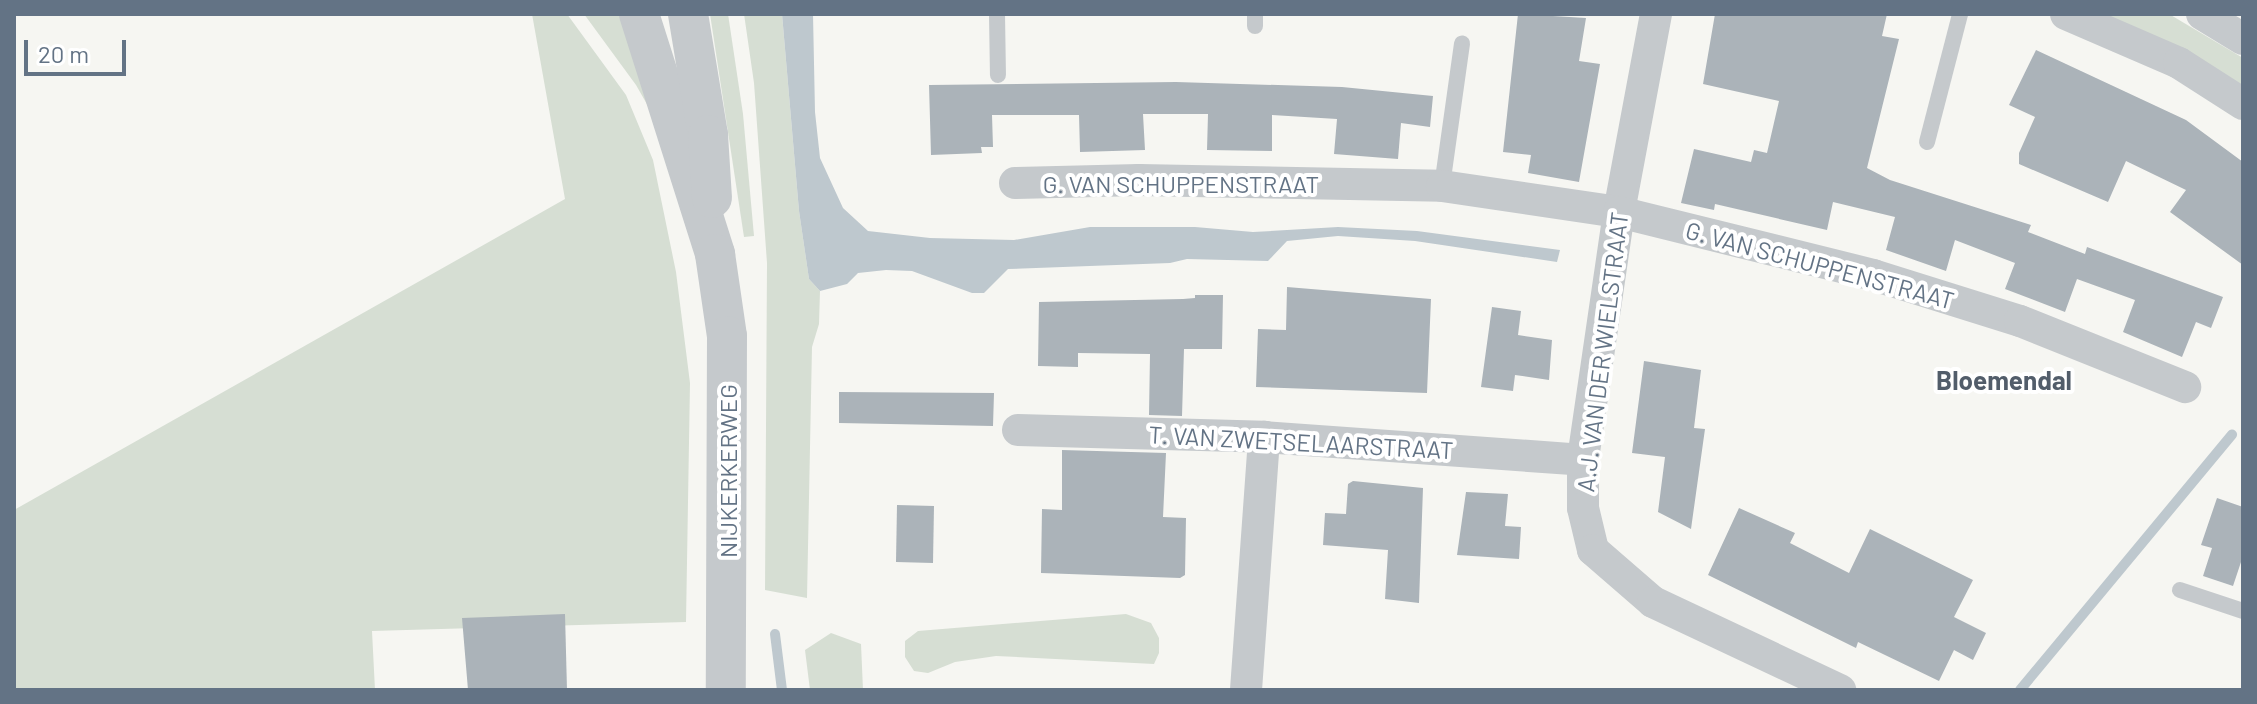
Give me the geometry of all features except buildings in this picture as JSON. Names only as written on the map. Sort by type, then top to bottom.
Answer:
[{"type":"street","name":"NIJKERKERWEG","points":[[639,14],[715,254]]},
{"type":"street","name":"NIJKERKERWEG","points":[[688,14],[708,135],[715,254],[729,380],[726,690]]},
{"type":"street","name":"A.J. VAN DER WIELSTRAAT","points":[[1656,14],[1619,212],[1583,460],[1583,508],[1593,550],[1653,602],[1840,690]]},
{"type":"street","points":[[2066,14],[2179,63],[2243,104]]},
{"type":"street","points":[[2202,14],[2243,39]]},
{"type":"street","name":"G. VAN SCHUPPENSTRAAT","points":[[1015,183],[1139,180],[1442,186],[1619,212],[1932,293],[2020,321],[2185,387]]},
{"type":"street","name":"T. VAN ZWETSELAARSTRAAT","points":[[1018,430],[1264,437],[1583,460]]},
{"type":"street","points":[[1246,690],[1264,437]]},
{"type":"lane","points":[[997,14],[998,75]]},
{"type":"lane","points":[[1927,142],[1960,14]]},
{"type":"lane","points":[[1442,186],[1462,43]]},
{"type":"lane","points":[[2180,590],[2243,611]]},
{"type":"shaded area","points":[[532,14],[567,14],[626,95],[653,160],[676,272],[690,383],[686,622],[372,631],[375,690],[14,690],[14,510],[565,199]]},
{"type":"shaded area","points":[[584,14],[628,14],[652,113],[636,85]]},
{"type":"shaded area","points":[[710,14],[728,14],[743,114],[754,236],[744,237]]},
{"type":"shaded area","points":[[744,14],[782,14],[799,211],[809,279],[820,291],[819,324],[812,347],[807,598],[765,590],[767,263],[754,83]]},
{"type":"shaded area","points":[[782,14],[813,14],[815,112],[820,158],[843,208],[868,231],[930,238],[1014,240],[1090,227],[1195,227],[1253,232],[1338,227],[1417,231],[1560,250],[1557,262],[1415,241],[1338,236],[1287,241],[1268,261],[1187,259],[1170,263],[1008,269],[984,293],[972,293],[912,271],[886,270],[858,273],[847,284],[820,291],[809,279],[799,211]]},
{"type":"shaded area","points":[[2097,14],[2169,14],[2243,58],[2243,91]]},
{"type":"shaded area","points":[[1126,614],[1151,623],[1159,638],[1159,653],[1154,664],[996,656],[955,662],[928,673],[914,671],[905,657],[905,641],[918,631]]},
{"type":"shaded area","points":[[831,633],[861,644],[863,690],[810,690],[805,650]]},
{"type":"waterway","points":[[2020,690],[2232,435]]},
{"type":"waterway","points":[[775,634],[782,690]]},
{"type":"district","name":"Bloemendal","points":[[2004,380]]}]
